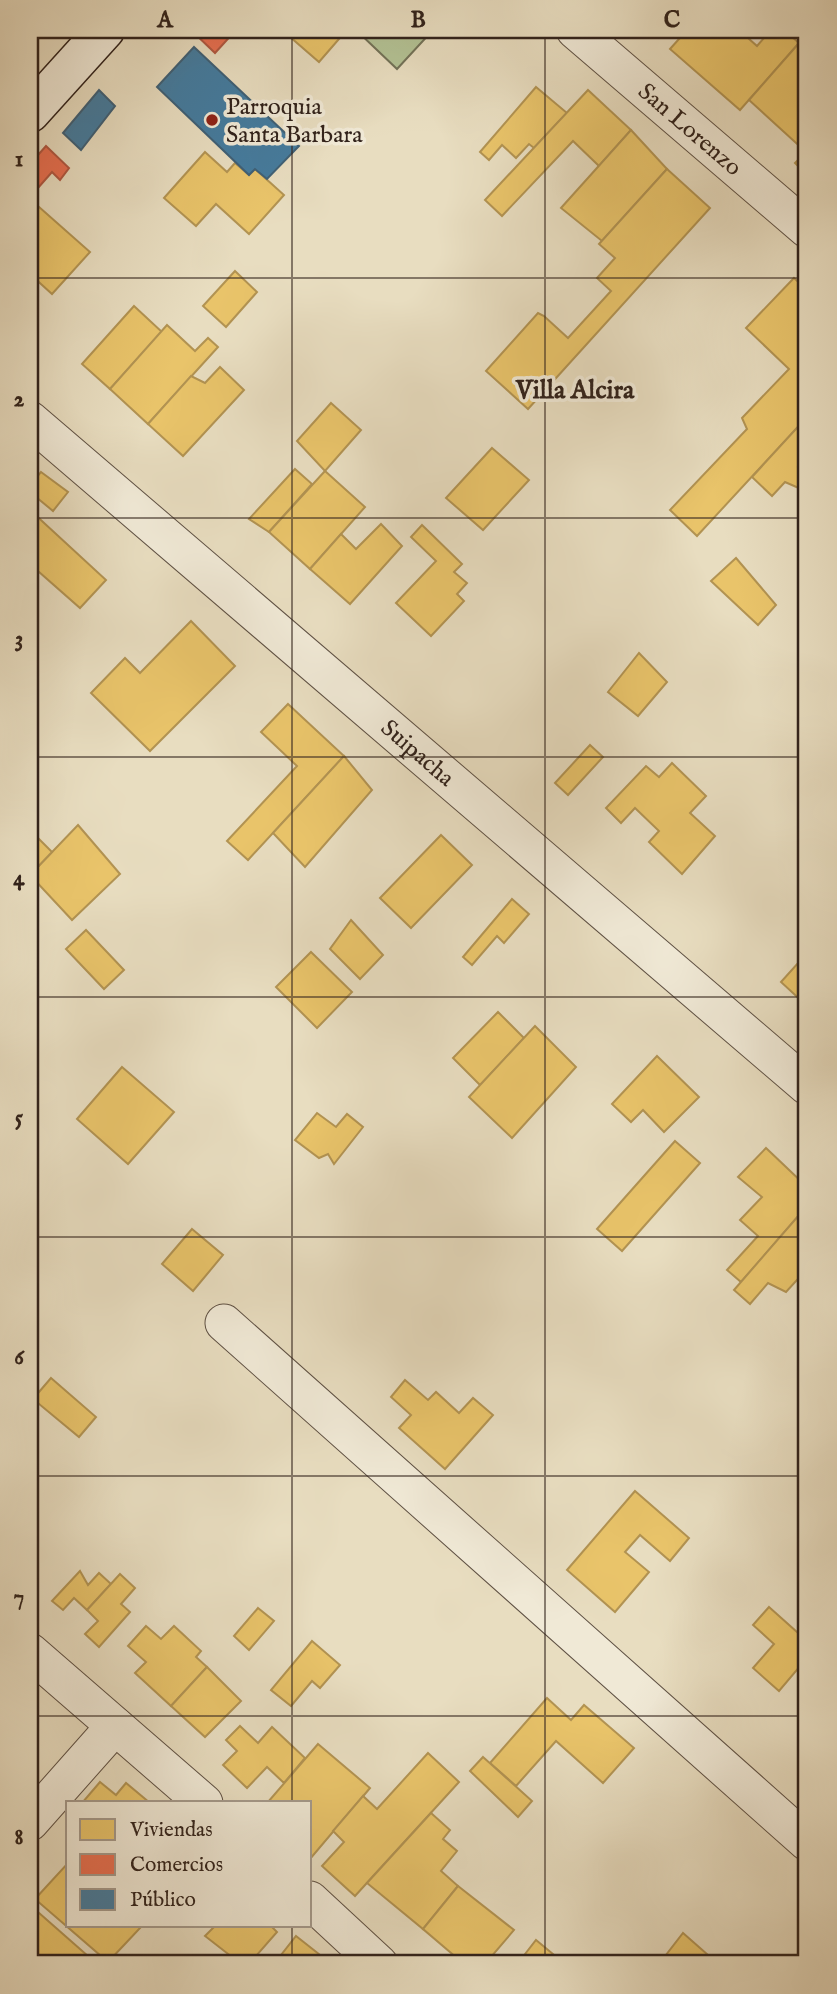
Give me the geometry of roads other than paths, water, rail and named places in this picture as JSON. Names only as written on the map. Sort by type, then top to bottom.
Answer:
[{"type":"main road","points":[[30,113],[98,32]]},
{"type":"street","name":"San Lorenzo","points":[[575,30],[807,229]]},
{"type":"street","name":"Suipacha","points":[[30,420],[807,1086]]},
{"type":"street","points":[[225,1323],[807,1843]]},
{"type":"street","points":[[30,1652],[202,1801]]},
{"type":"street","points":[[30,1822],[115,1726]]},
{"type":"street","points":[[312,1902],[379,1964]]},
{"type":"place","name":"Parroquia Santa Barbara","points":[[212,120]]},
{"type":"district","name":"Villa Alcira","points":[[575,389]]}]
